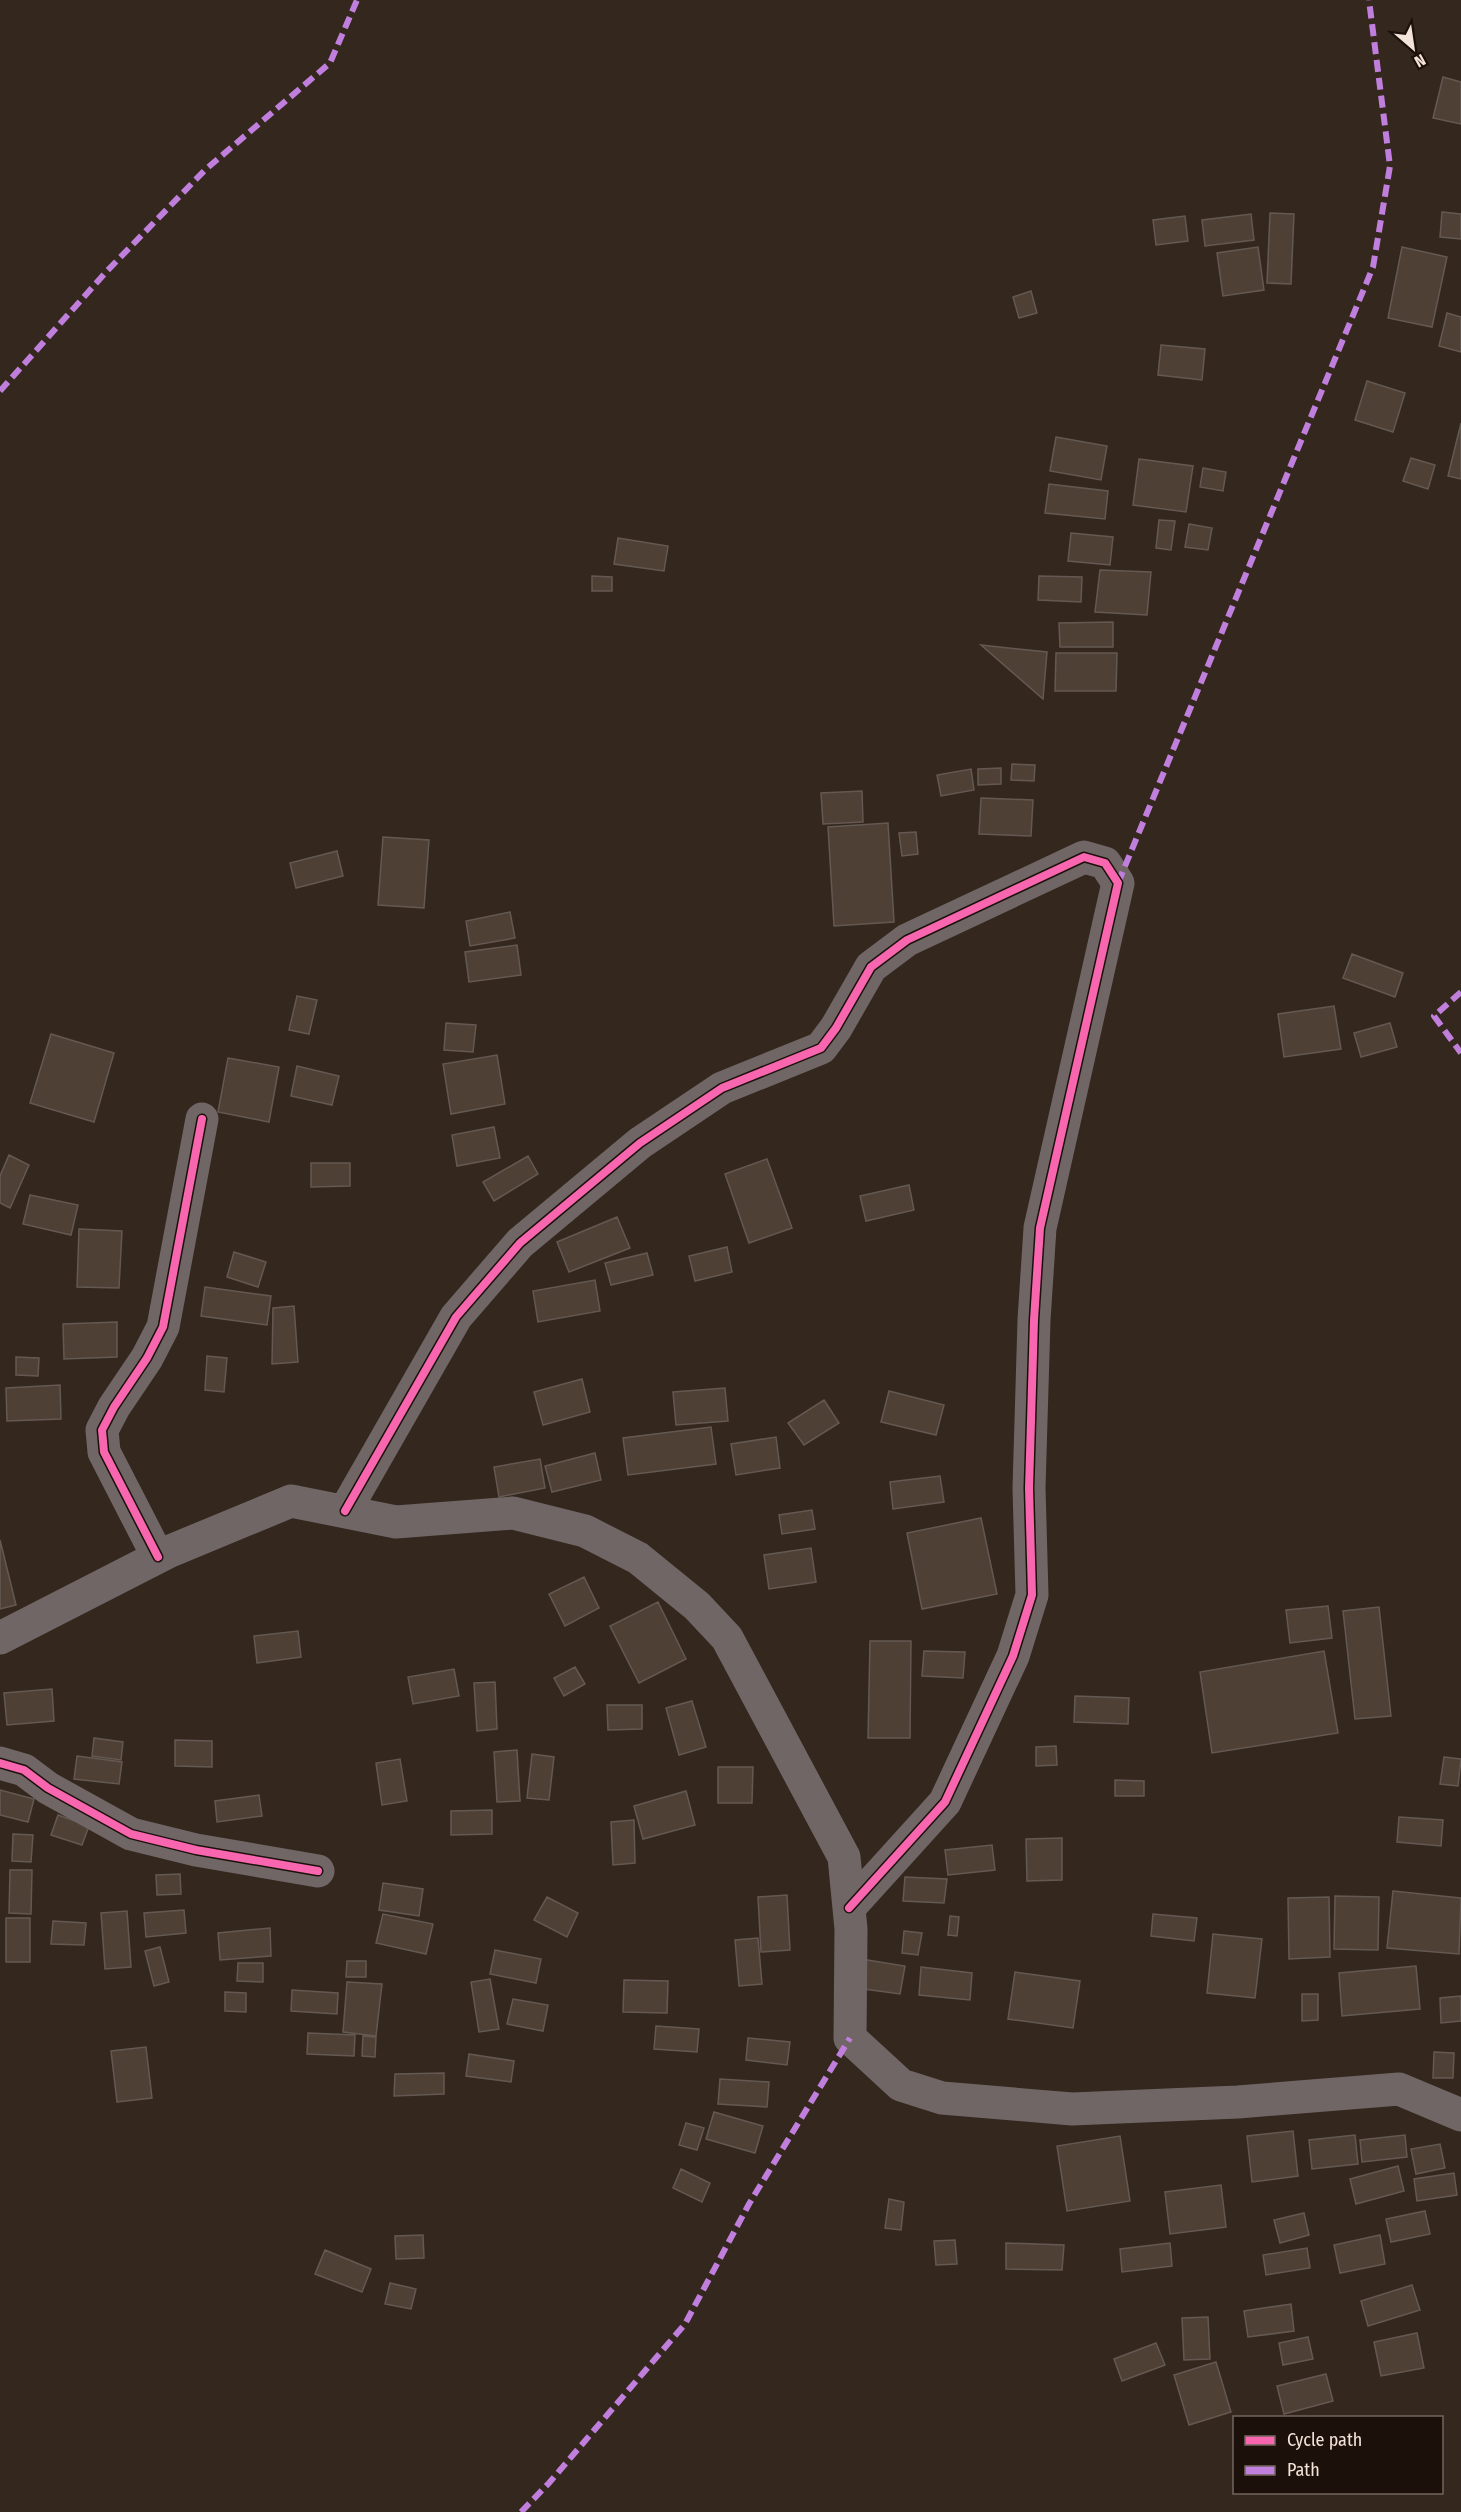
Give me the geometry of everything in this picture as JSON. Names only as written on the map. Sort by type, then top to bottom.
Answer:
[{"type":"street","points":[[345,1511],[456,1317],[520,1243],[640,1143],[722,1088],[821,1048],[836,1028],[872,967],[907,940],[1083,856],[1105,863],[1118,883],[1040,1228],[1034,1320],[1029,1488],[1032,1595],[1013,1656],[945,1802],[849,1908]]},
{"type":"street","points":[[158,1557],[104,1452],[102,1430],[114,1407],[147,1358],[163,1327],[202,1119]]},
{"type":"street","points":[[0,1638],[158,1557],[291,1501],[396,1522],[513,1513],[585,1531],[638,1558],[697,1606],[727,1638],[844,1857],[851,1929],[850,2038],[901,2085],[942,2098],[1072,2109],[1238,2102],[1399,2089],[1461,2115]]},
{"type":"street","points":[[0,1762],[24,1770],[48,1788],[131,1834],[196,1850],[318,1870]]},
{"type":"building","points":[[1443,77],[1461,82],[1461,124],[1433,118]]},
{"type":"building","points":[[1442,212],[1461,214],[1461,239],[1440,237]]},
{"type":"building","points":[[1270,213],[1294,214],[1291,284],[1267,283]]},
{"type":"building","points":[[1251,214],[1254,240],[1205,246],[1202,220]]},
{"type":"building","points":[[1185,216],[1188,241],[1156,245],[1153,220]]},
{"type":"building","points":[[1258,247],[1264,290],[1223,296],[1217,253]]},
{"type":"building","points":[[1402,247],[1447,257],[1432,327],[1388,318]]},
{"type":"building","points":[[1031,291],[1037,313],[1019,318],[1013,297]]},
{"type":"building","points":[[1447,313],[1461,317],[1461,352],[1439,346]]},
{"type":"building","points":[[1161,345],[1205,349],[1202,380],[1158,375]]},
{"type":"building","points":[[1367,381],[1405,393],[1393,432],[1355,420]]},
{"type":"building","points":[[1461,423],[1461,479],[1448,476]]},
{"type":"building","points":[[1056,437],[1107,446],[1101,480],[1050,471]]},
{"type":"building","points":[[1411,458],[1435,465],[1428,489],[1403,481]]},
{"type":"building","points":[[1139,459],[1193,466],[1186,512],[1133,505]]},
{"type":"building","points":[[1203,468],[1226,472],[1223,491],[1200,487]]},
{"type":"building","points":[[1049,484],[1108,491],[1105,519],[1045,513]]},
{"type":"building","points":[[1159,520],[1175,521],[1171,550],[1156,548]]},
{"type":"building","points":[[1189,524],[1212,528],[1208,550],[1185,547]]},
{"type":"building","points":[[1071,533],[1113,537],[1110,565],[1068,561]]},
{"type":"building","points":[[618,538],[668,546],[664,571],[614,564]]},
{"type":"building","points":[[1100,570],[1151,572],[1147,615],[1095,612]]},
{"type":"building","points":[[592,576],[612,577],[612,591],[592,591]]},
{"type":"building","points":[[1039,576],[1082,577],[1081,602],[1038,600]]},
{"type":"building","points":[[1113,622],[1113,647],[1060,647],[1059,623]]},
{"type":"building","points":[[981,645],[1047,652],[1043,699]]},
{"type":"building","points":[[1056,653],[1117,653],[1116,691],[1055,691]]},
{"type":"building","points":[[1012,764],[1035,765],[1034,781],[1011,780]]},
{"type":"building","points":[[1001,768],[1001,784],[978,785],[978,769]]},
{"type":"building","points":[[971,769],[974,790],[941,796],[937,775]]},
{"type":"building","points":[[862,791],[863,822],[823,824],[821,793]]},
{"type":"building","points":[[981,798],[1033,800],[1031,836],[979,834]]},
{"type":"building","points":[[888,823],[894,922],[834,926],[828,827]]},
{"type":"building","points":[[916,832],[918,854],[902,856],[899,833]]},
{"type":"building","points":[[383,837],[429,840],[424,908],[378,905]]},
{"type":"building","points":[[337,851],[343,876],[296,888],[290,863]]},
{"type":"building","points":[[510,912],[515,938],[470,946],[466,921]]},
{"type":"building","points":[[517,945],[521,975],[469,982],[465,952]]},
{"type":"building","points":[[1352,954],[1403,973],[1395,997],[1343,978]]},
{"type":"building","points":[[297,996],[317,1000],[309,1034],[289,1030]]},
{"type":"building","points":[[1334,1006],[1341,1049],[1284,1057],[1278,1014]]},
{"type":"building","points":[[446,1023],[476,1025],[473,1052],[444,1050]]},
{"type":"building","points":[[1390,1023],[1397,1047],[1361,1057],[1354,1033]]},
{"type":"building","points":[[51,1034],[114,1053],[94,1122],[30,1103]]},
{"type":"building","points":[[497,1055],[505,1104],[451,1114],[443,1064]]},
{"type":"building","points":[[228,1058],[279,1067],[269,1122],[218,1112]]},
{"type":"building","points":[[297,1066],[339,1076],[332,1105],[291,1096]]},
{"type":"building","points":[[494,1127],[500,1158],[457,1166],[452,1135]]},
{"type":"building","points":[[9,1155],[29,1165],[10,1208],[0,1203],[0,1176]]},
{"type":"building","points":[[528,1156],[538,1174],[494,1201],[483,1182]]},
{"type":"building","points":[[767,1159],[792,1228],[749,1243],[725,1174]]},
{"type":"building","points":[[311,1163],[350,1163],[350,1186],[311,1187]]},
{"type":"building","points":[[909,1185],[914,1210],[866,1221],[860,1196]]},
{"type":"building","points":[[30,1195],[78,1205],[71,1235],[23,1224]]},
{"type":"building","points":[[617,1217],[630,1248],[569,1272],[557,1242]]},
{"type":"building","points":[[79,1229],[122,1231],[119,1288],[77,1287]]},
{"type":"building","points":[[727,1247],[732,1272],[695,1281],[689,1256]]},
{"type":"building","points":[[234,1252],[266,1262],[258,1287],[227,1277]]},
{"type":"building","points":[[647,1253],[653,1275],[611,1285],[605,1263]]},
{"type":"building","points":[[595,1280],[600,1311],[538,1322],[533,1291]]},
{"type":"building","points":[[205,1287],[271,1296],[267,1325],[201,1316]]},
{"type":"building","points":[[294,1306],[298,1362],[272,1364],[273,1308]]},
{"type":"building","points":[[117,1322],[117,1357],[64,1359],[63,1324]]},
{"type":"building","points":[[207,1356],[227,1358],[224,1392],[205,1390]]},
{"type":"building","points":[[16,1357],[39,1358],[38,1376],[16,1375]]},
{"type":"building","points":[[582,1379],[590,1412],[543,1425],[534,1392]]},
{"type":"building","points":[[60,1385],[61,1419],[7,1421],[6,1388]]},
{"type":"building","points":[[725,1388],[728,1421],[676,1425],[673,1392]]},
{"type":"building","points":[[889,1391],[944,1405],[936,1435],[881,1422]]},
{"type":"building","points":[[824,1400],[839,1423],[804,1445],[788,1423]]},
{"type":"building","points":[[711,1427],[716,1464],[628,1475],[623,1438]]},
{"type":"building","points":[[776,1437],[780,1468],[736,1475],[731,1444]]},
{"type":"building","points":[[595,1453],[601,1480],[552,1492],[545,1466]]},
{"type":"building","points":[[540,1459],[545,1488],[499,1497],[494,1467]]},
{"type":"building","points":[[940,1476],[944,1502],[893,1509],[890,1482]]},
{"type":"building","points":[[812,1510],[815,1529],[782,1534],[779,1515]]},
{"type":"building","points":[[981,1518],[997,1594],[922,1609],[907,1533]]},
{"type":"building","points":[[0,1540],[16,1605],[0,1609]]},
{"type":"building","points":[[811,1548],[816,1582],[769,1589],[764,1555]]},
{"type":"building","points":[[584,1577],[599,1608],[565,1626],[549,1594]]},
{"type":"building","points":[[658,1602],[686,1659],[639,1683],[610,1626]]},
{"type":"building","points":[[1328,1606],[1332,1638],[1290,1643],[1286,1610]]},
{"type":"building","points":[[1379,1607],[1391,1716],[1355,1719],[1343,1611]]},
{"type":"building","points":[[298,1631],[301,1657],[257,1663],[254,1636]]},
{"type":"building","points":[[870,1641],[911,1641],[910,1738],[868,1738]]},
{"type":"building","points":[[924,1651],[965,1652],[963,1678],[922,1676]]},
{"type":"building","points":[[1324,1651],[1338,1733],[1212,1753],[1200,1672]]},
{"type":"building","points":[[575,1667],[585,1684],[564,1696],[554,1678]]},
{"type":"building","points":[[454,1669],[459,1696],[413,1704],[408,1677]]},
{"type":"building","points":[[495,1682],[497,1729],[477,1731],[474,1683]]},
{"type":"building","points":[[52,1689],[54,1721],[7,1725],[4,1693]]},
{"type":"building","points":[[1075,1696],[1129,1698],[1128,1724],[1074,1722]]},
{"type":"building","points":[[692,1701],[706,1747],[679,1755],[666,1708]]},
{"type":"building","points":[[607,1705],[642,1705],[642,1729],[608,1730]]},
{"type":"building","points":[[94,1738],[123,1742],[121,1760],[92,1756]]},
{"type":"building","points":[[175,1740],[212,1741],[212,1767],[175,1766]]},
{"type":"building","points":[[1056,1746],[1057,1765],[1036,1766],[1036,1747]]},
{"type":"building","points":[[517,1750],[520,1801],[497,1802],[494,1752]]},
{"type":"building","points":[[532,1754],[554,1757],[549,1800],[527,1798]]},
{"type":"building","points":[[77,1756],[122,1762],[119,1784],[74,1779]]},
{"type":"building","points":[[1444,1757],[1461,1759],[1458,1786],[1440,1784]]},
{"type":"building","points":[[400,1759],[407,1801],[382,1805],[376,1763]]},
{"type":"building","points":[[718,1767],[753,1767],[752,1803],[718,1803]]},
{"type":"building","points":[[1115,1780],[1144,1781],[1144,1796],[1115,1796]]},
{"type":"building","points":[[0,1790],[34,1799],[28,1822],[0,1815]]},
{"type":"building","points":[[686,1791],[695,1825],[643,1839],[634,1806]]},
{"type":"building","points":[[259,1795],[262,1816],[217,1822],[215,1801]]},
{"type":"building","points":[[492,1810],[492,1834],[451,1835],[451,1811]]},
{"type":"building","points":[[58,1815],[89,1826],[82,1845],[51,1835]]},
{"type":"building","points":[[1399,1817],[1443,1820],[1441,1846],[1397,1842]]},
{"type":"building","points":[[634,1820],[635,1863],[613,1865],[611,1822]]},
{"type":"building","points":[[13,1834],[33,1835],[31,1862],[12,1861]]},
{"type":"building","points":[[1062,1838],[1062,1880],[1027,1881],[1026,1839]]},
{"type":"building","points":[[992,1845],[995,1870],[948,1875],[945,1850]]},
{"type":"building","points":[[10,1870],[32,1870],[31,1914],[9,1913]]},
{"type":"building","points":[[180,1874],[181,1894],[157,1895],[156,1875]]},
{"type":"building","points":[[905,1877],[947,1879],[944,1903],[903,1901]]},
{"type":"building","points":[[383,1883],[423,1889],[419,1916],[379,1910]]},
{"type":"building","points":[[1393,1891],[1461,1898],[1459,1954],[1387,1948]]},
{"type":"building","points":[[787,1895],[790,1950],[761,1952],[758,1897]]},
{"type":"building","points":[[1335,1896],[1379,1897],[1378,1950],[1334,1949]]},
{"type":"building","points":[[547,1897],[578,1913],[567,1937],[534,1920]]},
{"type":"building","points":[[1329,1897],[1330,1957],[1289,1959],[1288,1898]]},
{"type":"building","points":[[184,1910],[186,1933],[146,1937],[144,1913]]},
{"type":"building","points":[[127,1911],[131,1967],[105,1969],[101,1913]]},
{"type":"building","points":[[383,1914],[433,1924],[426,1954],[376,1943]]},
{"type":"building","points":[[1153,1914],[1197,1918],[1194,1941],[1151,1936]]},
{"type":"building","points":[[950,1916],[959,1917],[957,1936],[948,1935]]},
{"type":"building","points":[[6,1918],[30,1918],[30,1962],[6,1962]]},
{"type":"building","points":[[53,1921],[86,1923],[84,1945],[51,1944]]},
{"type":"building","points":[[270,1928],[271,1956],[220,1960],[218,1933]]},
{"type":"building","points":[[904,1931],[922,1933],[918,1955],[902,1953]]},
{"type":"building","points":[[1213,1934],[1262,1939],[1255,1998],[1207,1993]]},
{"type":"building","points":[[758,1938],[762,1984],[739,1986],[735,1940]]},
{"type":"building","points":[[160,1947],[169,1982],[154,1986],[145,1951]]},
{"type":"building","points":[[495,1950],[541,1959],[536,1983],[490,1974]]},
{"type":"building","points":[[861,1959],[905,1966],[900,1994],[857,1988]]},
{"type":"building","points":[[347,1961],[366,1961],[366,1977],[346,1977]]},
{"type":"building","points":[[238,1963],[263,1963],[263,1982],[237,1981]]},
{"type":"building","points":[[1416,1966],[1420,2009],[1342,2016],[1339,1973]]},
{"type":"building","points":[[921,1967],[972,1973],[970,2000],[919,1995]]},
{"type":"building","points":[[1015,1972],[1080,1981],[1073,2028],[1008,2019]]},
{"type":"building","points":[[490,1979],[499,2029],[479,2032],[471,1982]]},
{"type":"building","points":[[624,1980],[668,1981],[667,2013],[623,2012]]},
{"type":"building","points":[[347,1982],[382,1984],[376,2036],[343,2032]]},
{"type":"building","points":[[292,1990],[338,1993],[337,2014],[291,2011]]},
{"type":"building","points":[[225,1992],[246,1993],[246,2012],[225,2011]]},
{"type":"building","points":[[1302,1994],[1318,1994],[1318,2020],[1302,2021]]},
{"type":"building","points":[[1461,1996],[1461,2021],[1441,2023],[1440,1998]]},
{"type":"building","points":[[513,1999],[548,2005],[543,2031],[507,2024]]},
{"type":"building","points":[[656,2026],[699,2029],[697,2052],[654,2049]]},
{"type":"building","points":[[308,2033],[355,2035],[354,2056],[307,2054]]},
{"type":"building","points":[[363,2036],[376,2037],[375,2057],[362,2056]]},
{"type":"building","points":[[748,2038],[790,2042],[787,2065],[746,2060]]},
{"type":"building","points":[[146,2047],[152,2098],[117,2102],[111,2051]]},
{"type":"building","points":[[1434,2052],[1454,2053],[1453,2078],[1433,2078]]},
{"type":"building","points":[[469,2054],[514,2061],[511,2082],[466,2076]]},
{"type":"building","points":[[444,2073],[444,2094],[394,2096],[395,2074]]},
{"type":"building","points":[[720,2079],[769,2082],[767,2107],[718,2104]]},
{"type":"building","points":[[714,2112],[763,2126],[755,2153],[706,2139]]},
{"type":"building","points":[[686,2123],[704,2128],[697,2150],[679,2145]]},
{"type":"building","points":[[1293,2131],[1298,2176],[1252,2182],[1247,2136]]},
{"type":"building","points":[[1355,2135],[1358,2164],[1312,2169],[1309,2140]]},
{"type":"building","points":[[1405,2135],[1407,2157],[1362,2162],[1360,2140]]},
{"type":"building","points":[[1120,2136],[1130,2201],[1067,2211],[1057,2146]]},
{"type":"building","points":[[1440,2144],[1445,2168],[1416,2174],[1411,2149]]},
{"type":"building","points":[[1398,2166],[1404,2191],[1356,2204],[1350,2179]]},
{"type":"building","points":[[681,2169],[710,2183],[702,2202],[673,2188]]},
{"type":"building","points":[[1454,2173],[1457,2195],[1417,2201],[1414,2179]]},
{"type":"building","points":[[1221,2185],[1226,2227],[1170,2234],[1165,2192]]},
{"type":"building","points":[[889,2199],[904,2202],[901,2230],[885,2228]]},
{"type":"building","points":[[1425,2211],[1430,2234],[1391,2242],[1386,2219]]},
{"type":"building","points":[[1304,2213],[1309,2235],[1280,2243],[1274,2220]]},
{"type":"building","points":[[423,2235],[424,2258],[396,2259],[395,2236]]},
{"type":"building","points":[[1380,2235],[1385,2264],[1340,2273],[1334,2245]]},
{"type":"building","points":[[955,2240],[957,2264],[936,2265],[934,2241]]},
{"type":"building","points":[[1006,2243],[1064,2245],[1062,2270],[1006,2269]]},
{"type":"building","points":[[1170,2243],[1172,2266],[1122,2272],[1120,2249]]},
{"type":"building","points":[[1307,2248],[1310,2268],[1266,2275],[1263,2255]]},
{"type":"building","points":[[325,2250],[371,2269],[362,2292],[315,2274]]},
{"type":"building","points":[[390,2283],[416,2289],[411,2309],[385,2304]]},
{"type":"building","points":[[1412,2285],[1420,2310],[1368,2326],[1361,2301]]},
{"type":"building","points":[[1291,2304],[1294,2331],[1248,2337],[1244,2311]]},
{"type":"building","points":[[1208,2317],[1210,2359],[1184,2360],[1182,2318]]},
{"type":"building","points":[[1417,2333],[1424,2368],[1381,2376],[1374,2342]]},
{"type":"building","points":[[1308,2337],[1313,2359],[1283,2365],[1279,2343]]},
{"type":"building","points":[[1156,2343],[1165,2365],[1122,2381],[1114,2359]]},
{"type":"building","points":[[1216,2362],[1231,2412],[1189,2425],[1174,2375]]},
{"type":"building","points":[[1326,2374],[1333,2401],[1284,2414],[1277,2386]]},
{"type":"marked path","points":[[0,391],[107,271],[205,170],[330,63],[357,0]]},
{"type":"marked path","points":[[1118,883],[1373,267],[1390,166],[1369,0]]},
{"type":"marked path","points":[[1461,992],[1434,1016],[1461,1053]]},
{"type":"marked path","points":[[521,2512],[549,2483],[685,2324],[749,2204],[850,2038]]},
{"type":"cycle path","points":[[345,1511],[456,1317],[520,1243],[640,1143],[722,1088],[821,1048],[836,1028],[871,967],[907,940],[1084,857],[1105,863],[1118,883],[1040,1228],[1034,1320],[1029,1488],[1032,1595],[1013,1656],[945,1802],[849,1908]]},
{"type":"cycle path","points":[[158,1557],[104,1452],[102,1430],[114,1407],[147,1358],[163,1327],[202,1119]]},
{"type":"cycle path","points":[[0,1763],[24,1770],[48,1788],[131,1834],[196,1850],[318,1871]]}]
